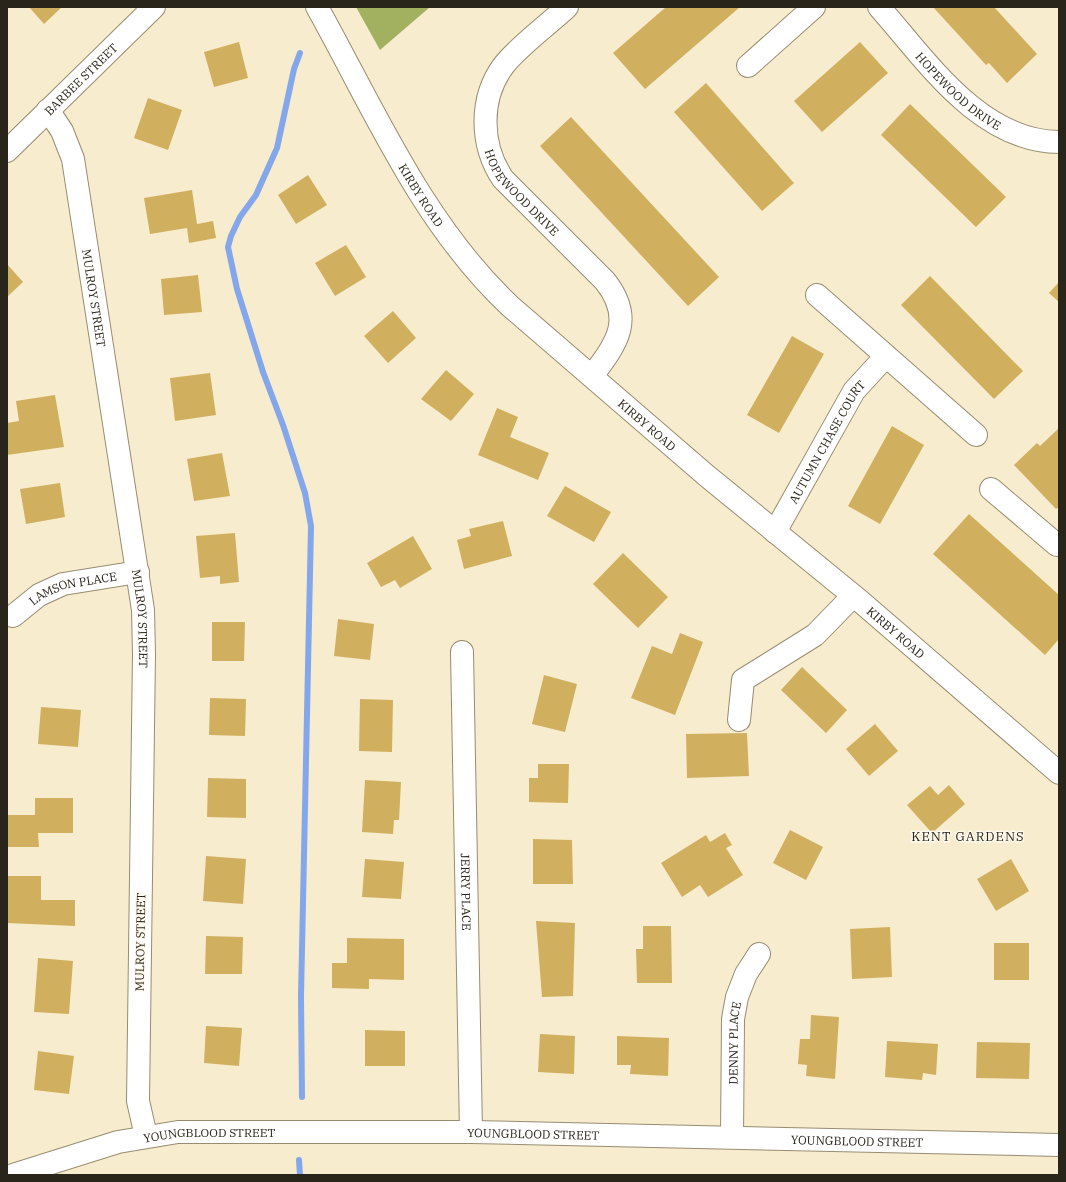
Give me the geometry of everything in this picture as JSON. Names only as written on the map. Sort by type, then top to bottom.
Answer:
[{"type":"street","name":"BARBEE STREET","points":[[7,151],[154,7]]},
{"type":"street","name":"KIRBY ROAD","points":[[317,7],[398,158],[446,234],[465,260],[497,294],[1059,773]]},
{"type":"street","name":"HOPEWOOD DRIVE","points":[[567,7],[508,60],[495,78],[487,103],[485,130],[493,161],[503,179],[605,281],[613,291],[621,314],[619,333],[608,354],[592,376]]},
{"type":"street","points":[[748,66],[814,7]]},
{"type":"street","name":"HOPEWOOD DRIVE","points":[[879,7],[950,87],[972,108],[995,124],[1016,134],[1043,141],[1059,142]]},
{"type":"street","name":"MULROY STREET","points":[[48,110],[62,132],[73,159],[138,572],[142,610],[144,654],[138,1101],[146,1136]]},
{"type":"street","points":[[817,295],[976,435]]},
{"type":"street","name":"AUTUMN CHASE COURT","points":[[775,532],[854,391],[886,356]]},
{"type":"street","points":[[991,489],[1058,545]]},
{"type":"street","name":"LAMSON PLACE","points":[[13,616],[40,595],[63,584],[138,572]]},
{"type":"street","points":[[739,720],[743,680],[816,635],[853,596]]},
{"type":"street","name":"JERRY PLACE","points":[[462,652],[471,1132]]},
{"type":"street","name":"DENNY PLACE","points":[[732,1138],[733,1019],[737,997],[746,974],[759,954]]},
{"type":"street","name":"YOUNGBLOOD STREET","points":[[13,1175],[118,1142],[146,1136],[178,1132],[471,1132],[1059,1145]]},
{"type":"green space","points":[[356,7],[430,7],[380,50]]},
{"type":"building","points":[[29,7],[62,7],[44,24]]},
{"type":"building","points":[[666,7],[740,7],[645,89],[613,53]]},
{"type":"building","points":[[933,7],[994,7],[1037,54],[1007,83],[989,63],[986,65]]},
{"type":"building","points":[[239,42],[248,78],[214,87],[204,52]]},
{"type":"building","points":[[860,42],[888,73],[822,132],[794,101]]},
{"type":"building","points":[[706,83],[794,183],[762,211],[674,112]]},
{"type":"building","points":[[148,98],[182,110],[168,150],[134,138]]},
{"type":"building","points":[[910,104],[1006,197],[976,227],[881,135]]},
{"type":"building","points":[[571,117],[719,277],[688,306],[540,146]]},
{"type":"building","points":[[308,175],[327,205],[296,224],[278,195]]},
{"type":"building","points":[[192,190],[197,224],[213,221],[216,238],[189,243],[187,228],[150,234],[144,198]]},
{"type":"building","points":[[346,245],[366,277],[335,296],[315,263]]},
{"type":"building","points":[[7,264],[23,282],[7,297]]},
{"type":"building","points":[[198,275],[202,312],[164,315],[161,279]]},
{"type":"building","points":[[930,276],[1023,371],[994,399],[901,305]]},
{"type":"building","points":[[1059,282],[1059,302],[1049,293]]},
{"type":"building","points":[[393,311],[416,338],[388,363],[364,336]]},
{"type":"building","points":[[792,336],[824,354],[779,433],[747,415]]},
{"type":"building","points":[[446,370],[474,394],[451,421],[421,399]]},
{"type":"building","points":[[210,373],[216,415],[175,421],[170,378]]},
{"type":"building","points":[[55,395],[64,447],[7,455],[7,423],[19,421],[16,401]]},
{"type":"building","points":[[497,408],[518,417],[510,437],[549,453],[538,480],[478,455]]},
{"type":"building","points":[[892,426],[924,445],[880,524],[848,506]]},
{"type":"building","points":[[1059,428],[1059,507],[1056,509],[1014,465],[1037,443],[1040,446]]},
{"type":"building","points":[[222,453],[230,496],[194,501],[187,459]]},
{"type":"building","points":[[60,483],[65,517],[26,524],[20,489]]},
{"type":"building","points":[[565,486],[611,512],[594,542],[547,516]]},
{"type":"building","points":[[969,514],[1059,595],[1059,639],[1045,655],[933,554]]},
{"type":"building","points":[[503,521],[512,556],[464,569],[457,540],[471,536],[469,529]]},
{"type":"building","points":[[235,533],[239,582],[220,584],[220,576],[200,578],[196,536]]},
{"type":"building","points":[[413,536],[432,569],[400,588],[395,580],[381,587],[367,563]]},
{"type":"building","points":[[623,553],[668,597],[638,628],[593,584]]},
{"type":"building","points":[[338,619],[374,624],[370,660],[334,656]]},
{"type":"building","points":[[212,622],[245,622],[244,661],[212,661]]},
{"type":"building","points":[[680,633],[703,642],[675,715],[631,698],[652,646],[672,654]]},
{"type":"building","points":[[802,667],[847,710],[826,733],[781,690]]},
{"type":"building","points":[[544,675],[577,684],[565,732],[532,724]]},
{"type":"building","points":[[210,698],[246,699],[245,736],[209,735]]},
{"type":"building","points":[[360,699],[393,700],[392,752],[359,751]]},
{"type":"building","points":[[41,707],[81,710],[78,747],[38,744]]},
{"type":"building","points":[[875,724],[898,751],[869,776],[846,749]]},
{"type":"building","points":[[747,733],[749,776],[687,778],[686,734]]},
{"type":"building","points":[[538,764],[569,764],[568,803],[529,802],[529,778],[538,778]]},
{"type":"building","points":[[208,778],[246,779],[246,818],[207,817]]},
{"type":"building","points":[[365,780],[401,782],[399,820],[394,820],[393,834],[362,832]]},
{"type":"building","points":[[949,785],[965,804],[932,833],[907,805],[930,786],[938,795]]},
{"type":"building","points":[[35,798],[73,798],[73,833],[38,833],[39,847],[7,847],[7,815],[35,815]]},
{"type":"building","points":[[790,830],[823,847],[806,880],[773,863]]},
{"type":"building","points":[[725,833],[732,845],[726,848],[743,875],[708,897],[700,885],[682,897],[661,863],[706,835],[710,842]]},
{"type":"building","points":[[533,839],[572,840],[573,884],[533,884]]},
{"type":"building","points":[[206,856],[246,859],[243,904],[203,901]]},
{"type":"building","points":[[365,859],[404,862],[401,899],[362,897]]},
{"type":"building","points":[[1011,859],[1029,891],[996,911],[977,879]]},
{"type":"building","points":[[7,876],[41,876],[41,900],[75,900],[75,926],[7,923]]},
{"type":"building","points":[[536,921],[575,923],[573,996],[542,997]]},
{"type":"building","points":[[643,926],[671,926],[672,983],[637,983],[636,949],[643,949]]},
{"type":"building","points":[[890,927],[892,977],[852,979],[850,929]]},
{"type":"building","points":[[206,936],[243,937],[242,974],[205,974]]},
{"type":"building","points":[[347,938],[404,939],[404,980],[369,979],[369,989],[332,988],[332,963],[347,963]]},
{"type":"building","points":[[994,943],[1029,943],[1029,980],[994,980]]},
{"type":"building","points":[[38,958],[73,961],[69,1014],[34,1012]]},
{"type":"building","points":[[811,1015],[839,1017],[835,1079],[806,1076],[807,1065],[798,1064],[800,1039],[810,1039]]},
{"type":"building","points":[[206,1026],[242,1028],[239,1066],[204,1063]]},
{"type":"building","points":[[365,1030],[405,1031],[405,1066],[365,1066]]},
{"type":"building","points":[[540,1034],[575,1036],[574,1074],[538,1072]]},
{"type":"building","points":[[617,1036],[669,1038],[668,1076],[630,1074],[631,1065],[617,1065]]},
{"type":"building","points":[[887,1041],[938,1044],[936,1075],[923,1073],[922,1080],[885,1077]]},
{"type":"building","points":[[977,1042],[1030,1043],[1029,1079],[976,1078]]},
{"type":"building","points":[[38,1051],[74,1056],[69,1094],[34,1090]]},
{"type":"waterway","points":[[300,53],[294,69],[277,148],[256,195],[240,217],[231,236],[228,247],[237,289],[263,372],[283,425],[305,493],[311,526],[301,996],[302,1097]]},
{"type":"waterway","points":[[299,1160],[300,1175]]},
{"type":"district","name":"KENT GARDENS","points":[[968,836]]}]
